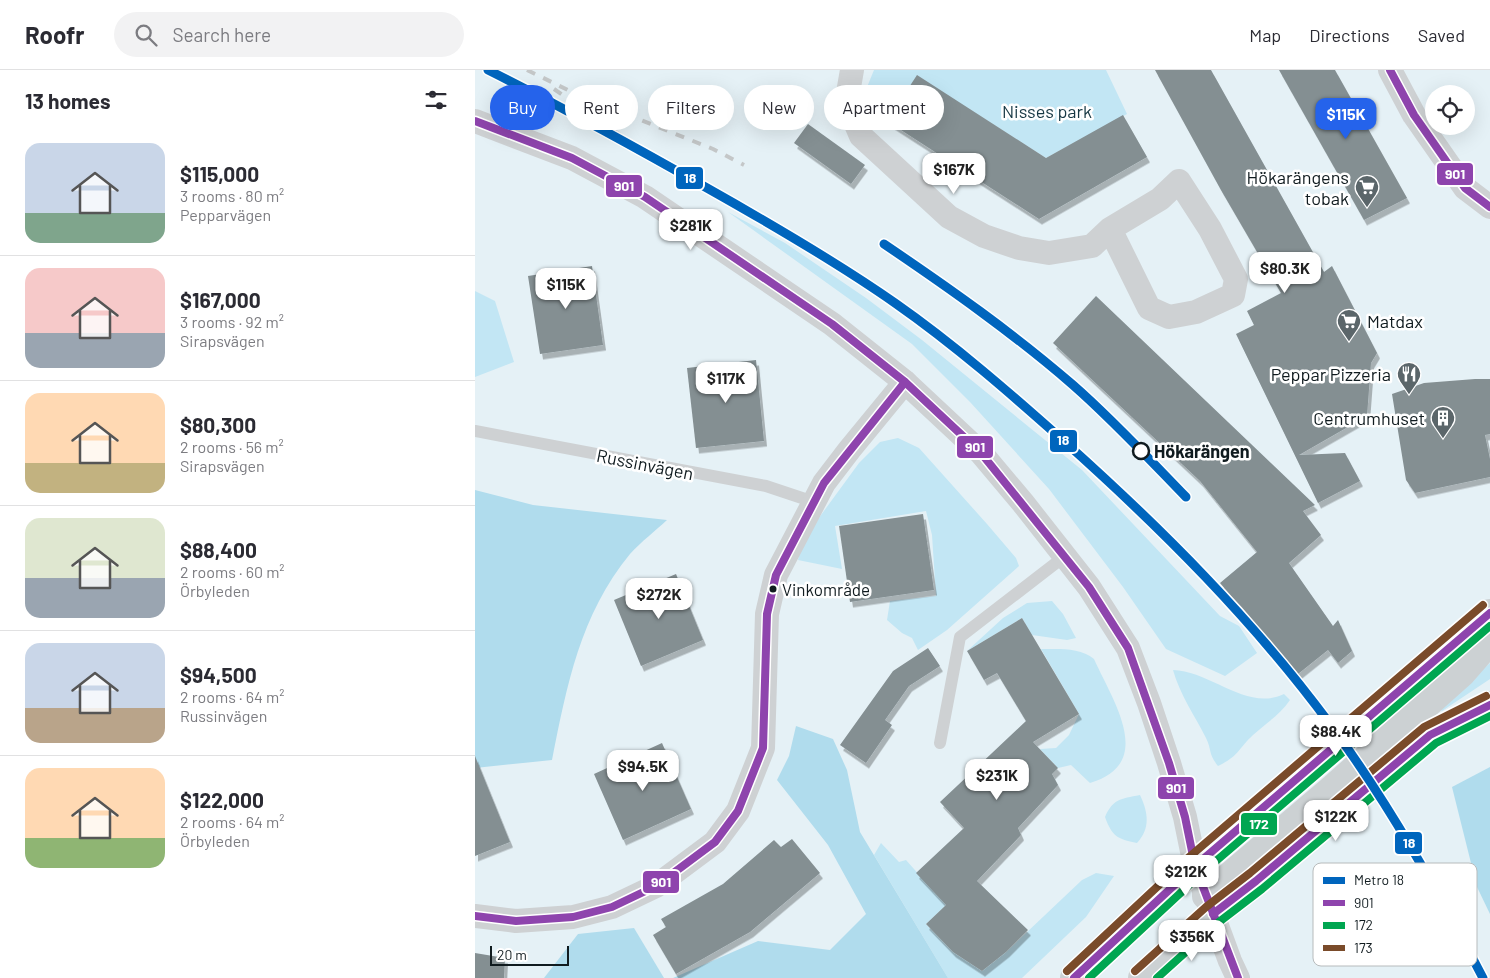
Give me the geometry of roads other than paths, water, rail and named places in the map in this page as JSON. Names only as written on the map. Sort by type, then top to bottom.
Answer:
[{"type":"main road","points":[[1074,978],[1195,866],[1490,613]]},
{"type":"main road","points":[[1142,978],[1210,905],[1332,789],[1455,679],[1490,641]]},
{"type":"main road","points":[[1210,905],[1256,881],[1430,735],[1490,705]]},
{"type":"street","points":[[852,70],[848,93],[849,108],[861,136],[949,217],[984,236],[1019,248],[1049,253],[1092,246],[1109,229],[1160,199],[1179,181],[1210,229],[1236,279],[1233,295],[1196,312],[1169,318],[1149,308],[1109,229]]},
{"type":"street","points":[[1390,70],[1414,115],[1465,188],[1490,207]]},
{"type":"street","points":[[475,121],[572,158],[645,197],[831,324],[905,382],[981,453],[1089,587],[1128,648],[1169,764],[1185,817],[1195,866],[1238,978]]},
{"type":"street","points":[[475,916],[526,920],[573,917],[611,908],[656,886],[715,842],[738,811],[763,748],[767,614],[776,575],[814,502],[850,449],[905,382]]},
{"type":"lane","name":"Russinvägen","points":[[475,431],[767,486],[814,502]]},
{"type":"lane","points":[[940,743],[960,636],[1065,556]]},
{"type":"railway","points":[[527,70],[576,94],[713,149],[744,165]]},
{"type":"railway","points":[[555,90],[676,171]]},
{"type":"metro line","name":"18","points":[[488,70],[653,157],[803,243],[872,287],[917,319],[982,370],[1137,509],[1205,577],[1270,648],[1352,754],[1420,863]]},
{"type":"metro line","name":"18","points":[[884,244],[933,277],[1027,347],[1073,385],[1131,440],[1186,497]]},
{"type":"metro line","name":"18","points":[[1477,966],[1483,978]]},
{"type":"place","name":"Hökarängens tobak","points":[[1367,208]]},
{"type":"place","name":"Matdax","points":[[1349,342]]},
{"type":"place","name":"Peppar Pizzeria","points":[[1409,395]]},
{"type":"place","name":"Centrumhuset","points":[[1443,439]]},
{"type":"place","name":"Hökarängen","points":[[1141,451]]},
{"type":"place","name":"Vinkområde","points":[[773,589]]},
{"type":"park label","name":"Nisses park","points":[[1047,111]]}]
